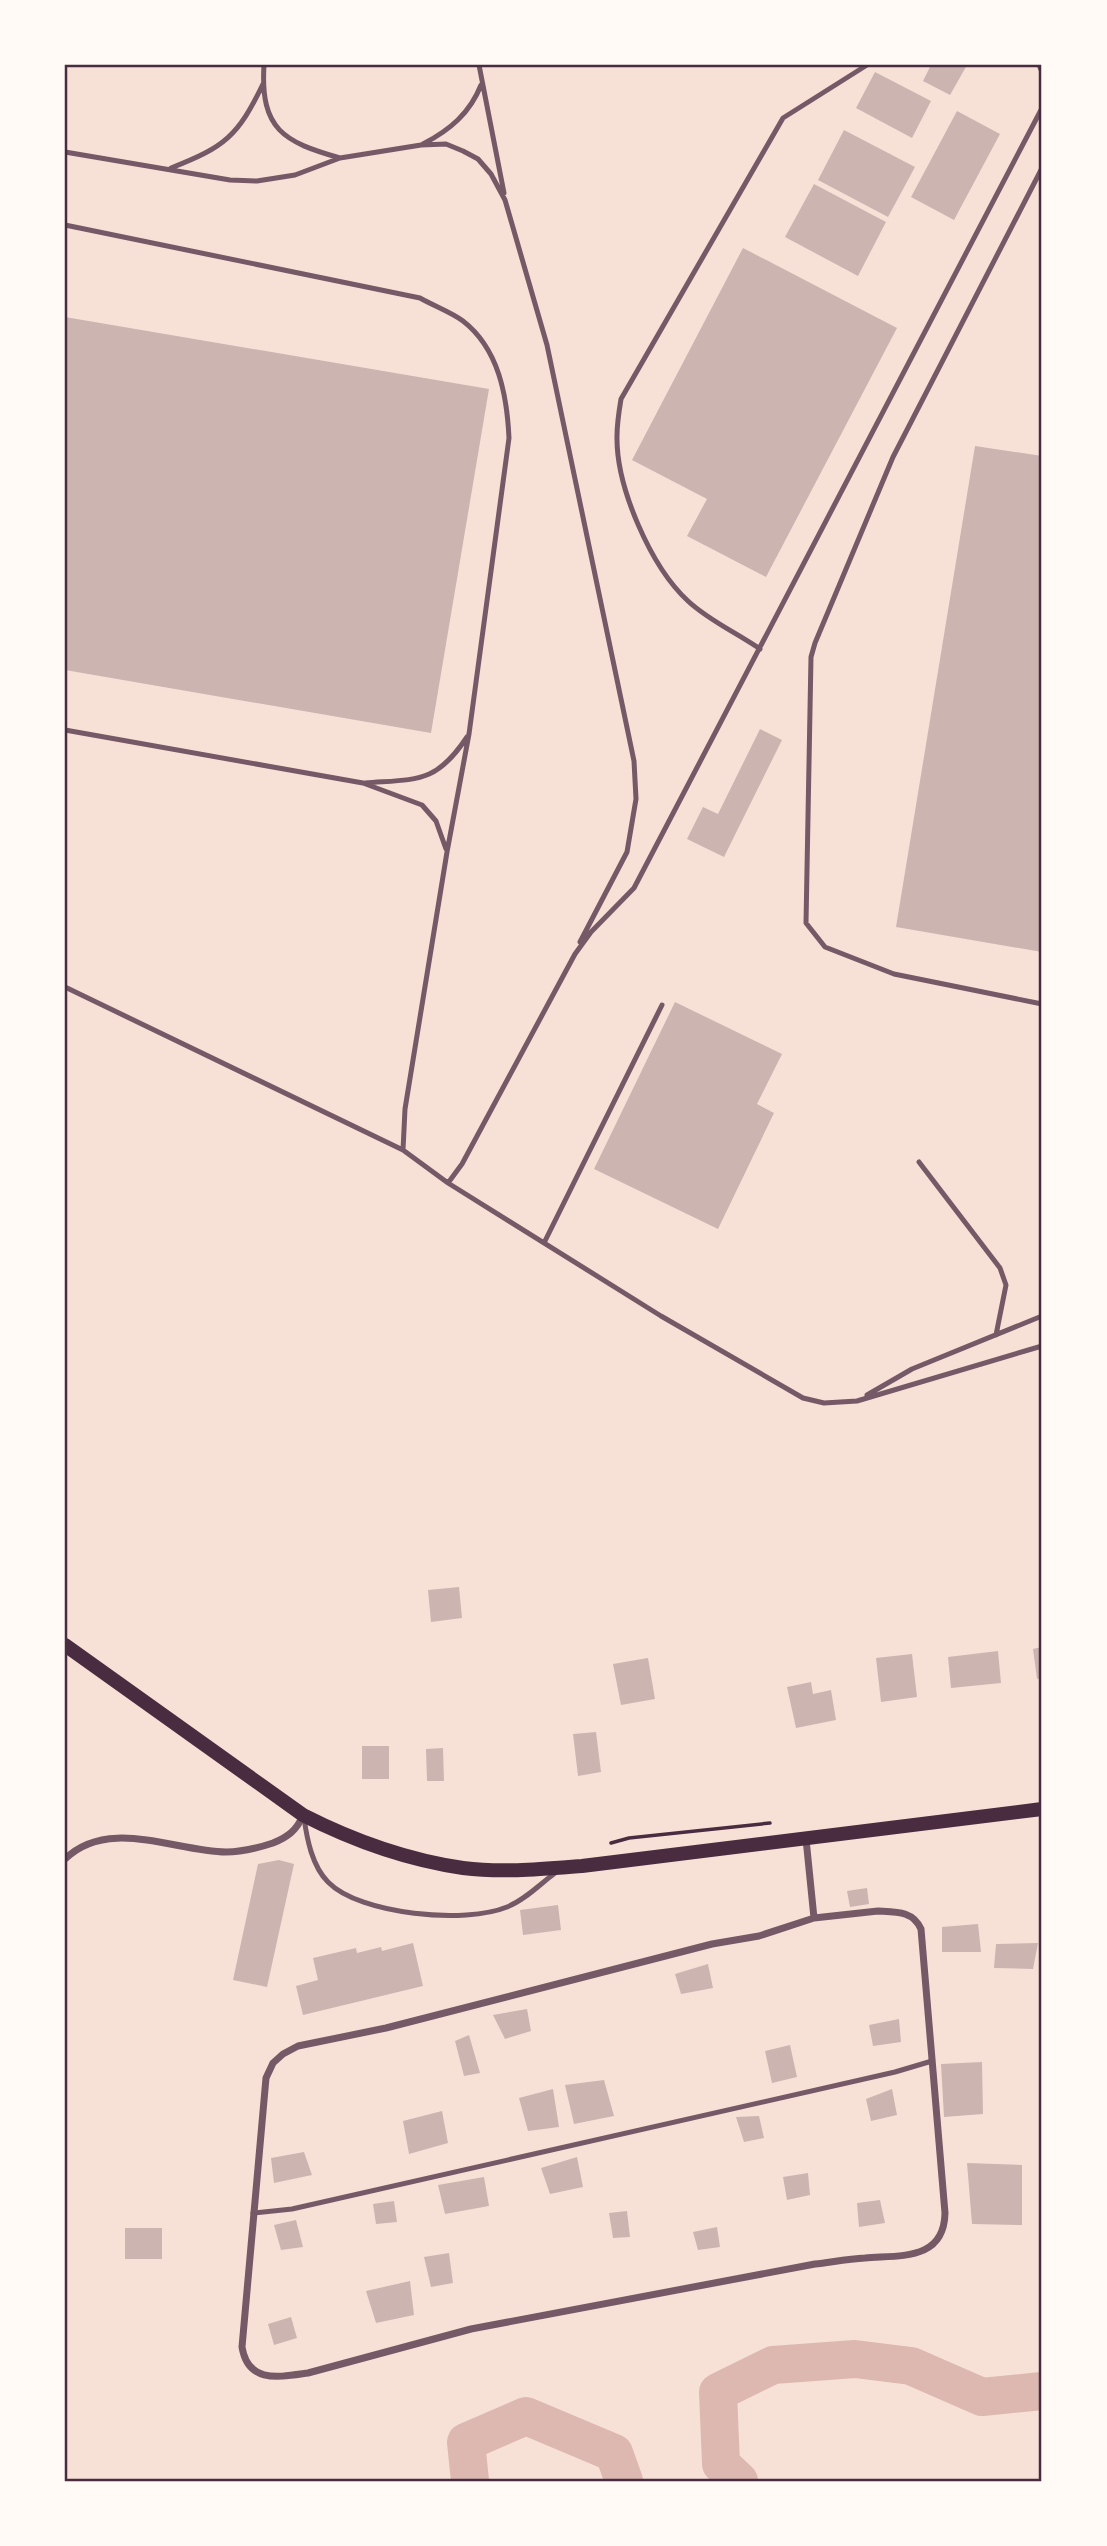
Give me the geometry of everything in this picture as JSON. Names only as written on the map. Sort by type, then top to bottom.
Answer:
[{"type":"main road","points":[[65,1645],[303,1815],[390,1851],[447,1865],[492,1869],[564,1868],[1042,1809]]},
{"type":"street","points":[[65,1859],[73,1851],[90,1843],[135,1838],[212,1852],[248,1850],[282,1840],[299,1826],[303,1815]]},
{"type":"street","points":[[806,1839],[814,1918]]},
{"type":"street","points":[[878,1911],[907,1913],[917,1920],[921,1929],[932,2061],[944,2229],[931,2246],[918,2252],[826,2263],[471,2329],[308,2373],[264,2375],[251,2370],[244,2362],[242,2347],[266,2078],[273,2063],[298,2046],[386,2028],[712,1944],[759,1936],[814,1918],[878,1911]]},
{"type":"lane","points":[[264,65],[263,83],[268,109],[281,134],[304,148],[340,158]]},
{"type":"lane","points":[[448,1183],[462,1164],[627,852],[636,799],[634,761],[547,345],[505,200],[478,65]]},
{"type":"lane","points":[[760,649],[690,603],[669,580],[643,535],[623,480],[617,438],[621,399],[783,118],[867,65]]},
{"type":"lane","points":[[1039,65],[1042,72]]},
{"type":"lane","points":[[421,145],[457,122],[476,98],[482,82]]},
{"type":"lane","points":[[168,169],[195,159],[232,135],[247,118],[263,83]]},
{"type":"lane","points":[[575,954],[591,932],[634,888],[1042,108]]},
{"type":"lane","points":[[65,152],[230,180],[257,181],[295,175],[340,158],[421,145],[446,144],[478,159],[491,174],[505,200]]},
{"type":"lane","points":[[1042,168],[893,457],[815,643],[811,657],[806,923],[825,947],[894,974],[1042,1004]]},
{"type":"lane","points":[[65,225],[420,299],[463,321],[489,351],[502,383],[508,409],[509,438],[469,734],[405,1109],[403,1150]]},
{"type":"lane","points":[[65,730],[363,783],[422,805],[436,821],[447,852]]},
{"type":"lane","points":[[363,783],[428,776],[450,759],[469,734]]},
{"type":"lane","points":[[65,987],[403,1150],[448,1183],[661,1316],[803,1398],[824,1402],[857,1401],[1042,1346]]},
{"type":"lane","points":[[544,1243],[662,1005]]},
{"type":"lane","points":[[919,1162],[999,1268],[1006,1285],[996,1335]]},
{"type":"lane","points":[[857,1401],[912,1370],[1042,1316]]},
{"type":"lane","points":[[303,1815],[309,1846],[329,1883],[359,1900],[387,1910],[449,1914],[493,1912],[517,1902],[564,1868]]},
{"type":"lane","points":[[253,2213],[305,2206],[895,2072],[932,2061]]},
{"type":"building","points":[[931,65],[967,65],[950,95],[923,81]]},
{"type":"building","points":[[875,72],[931,101],[912,138],[856,108]]},
{"type":"building","points":[[957,111],[1000,134],[954,220],[911,197]]},
{"type":"building","points":[[844,130],[915,167],[888,217],[818,180]]},
{"type":"building","points":[[814,184],[886,222],[858,276],[785,237]]},
{"type":"building","points":[[743,248],[897,328],[766,577],[687,536],[707,499],[632,460]]},
{"type":"building","points":[[65,317],[489,389],[431,733],[65,670]]},
{"type":"building","points":[[975,446],[1042,456],[1042,952],[896,927]]},
{"type":"building","points":[[760,729],[782,740],[724,857],[687,839],[703,807],[718,814]]},
{"type":"building","points":[[675,1002],[782,1054],[757,1104],[774,1113],[718,1229],[594,1169]]},
{"type":"building","points":[[459,1587],[462,1618],[431,1622],[428,1590]]},
{"type":"building","points":[[1042,1647],[1042,1678],[1037,1679],[1033,1649]]},
{"type":"building","points":[[998,1651],[1001,1683],[951,1688],[948,1657]]},
{"type":"building","points":[[912,1654],[917,1697],[881,1702],[876,1658]]},
{"type":"building","points":[[648,1658],[655,1699],[621,1705],[613,1664]]},
{"type":"building","points":[[811,1682],[813,1694],[831,1690],[836,1720],[796,1728],[787,1687]]},
{"type":"building","points":[[596,1732],[601,1772],[578,1776],[573,1734]]},
{"type":"building","points":[[362,1746],[389,1746],[389,1779],[362,1779]]},
{"type":"building","points":[[443,1748],[444,1781],[427,1781],[426,1749]]},
{"type":"building","points":[[279,1860],[294,1864],[267,1987],[233,1980],[258,1864]]},
{"type":"building","points":[[867,1888],[869,1904],[850,1907],[847,1891]]},
{"type":"building","points":[[558,1905],[561,1930],[523,1935],[520,1910]]},
{"type":"building","points":[[978,1924],[981,1952],[942,1952],[942,1927]]},
{"type":"building","points":[[413,1943],[423,1986],[303,2015],[296,1986],[318,1980],[313,1958],[356,1948],[357,1953],[381,1947],[382,1951]]},
{"type":"building","points":[[1038,1943],[1033,1969],[994,1968],[996,1944]]},
{"type":"building","points":[[708,1964],[713,1988],[681,1994],[675,1974]]},
{"type":"building","points":[[527,2009],[531,2031],[505,2039],[493,2015]]},
{"type":"building","points":[[899,2019],[901,2042],[873,2046],[869,2025]]},
{"type":"building","points":[[469,2035],[480,2073],[464,2076],[455,2041]]},
{"type":"building","points":[[790,2045],[797,2077],[772,2083],[765,2051]]},
{"type":"building","points":[[982,2062],[983,2114],[944,2117],[941,2064]]},
{"type":"building","points":[[604,2080],[614,2116],[574,2124],[565,2085]]},
{"type":"building","points":[[553,2089],[559,2127],[528,2131],[519,2098]]},
{"type":"building","points":[[892,2089],[897,2115],[871,2121],[866,2099]]},
{"type":"building","points":[[442,2111],[448,2143],[409,2154],[403,2121]]},
{"type":"building","points":[[759,2116],[764,2138],[744,2142],[736,2117]]},
{"type":"building","points":[[304,2152],[312,2175],[274,2183],[271,2158]]},
{"type":"building","points":[[577,2157],[583,2187],[550,2194],[541,2168]]},
{"type":"building","points":[[967,2163],[1022,2165],[1022,2225],[972,2224]]},
{"type":"building","points":[[808,2173],[810,2195],[787,2200],[783,2177]]},
{"type":"building","points":[[484,2177],[489,2206],[445,2214],[438,2185]]},
{"type":"building","points":[[880,2200],[885,2223],[859,2227],[857,2203]]},
{"type":"building","points":[[394,2201],[397,2222],[376,2224],[373,2204]]},
{"type":"building","points":[[627,2211],[630,2237],[613,2238],[609,2213]]},
{"type":"building","points":[[296,2220],[303,2247],[281,2250],[274,2225]]},
{"type":"building","points":[[717,2227],[720,2247],[698,2250],[693,2232]]},
{"type":"building","points":[[125,2228],[162,2228],[162,2259],[125,2259]]},
{"type":"building","points":[[449,2253],[453,2283],[431,2287],[424,2257]]},
{"type":"building","points":[[410,2281],[414,2315],[376,2323],[366,2291]]},
{"type":"building","points":[[291,2317],[297,2338],[274,2345],[268,2324]]},
{"type":"waterway","points":[[739,2481],[721,2464],[718,2392],[773,2365],[855,2359],[911,2366],[982,2397],[1042,2391]]},
{"type":"waterway","points":[[470,2481],[466,2442],[526,2416],[614,2453],[624,2481]]}]
